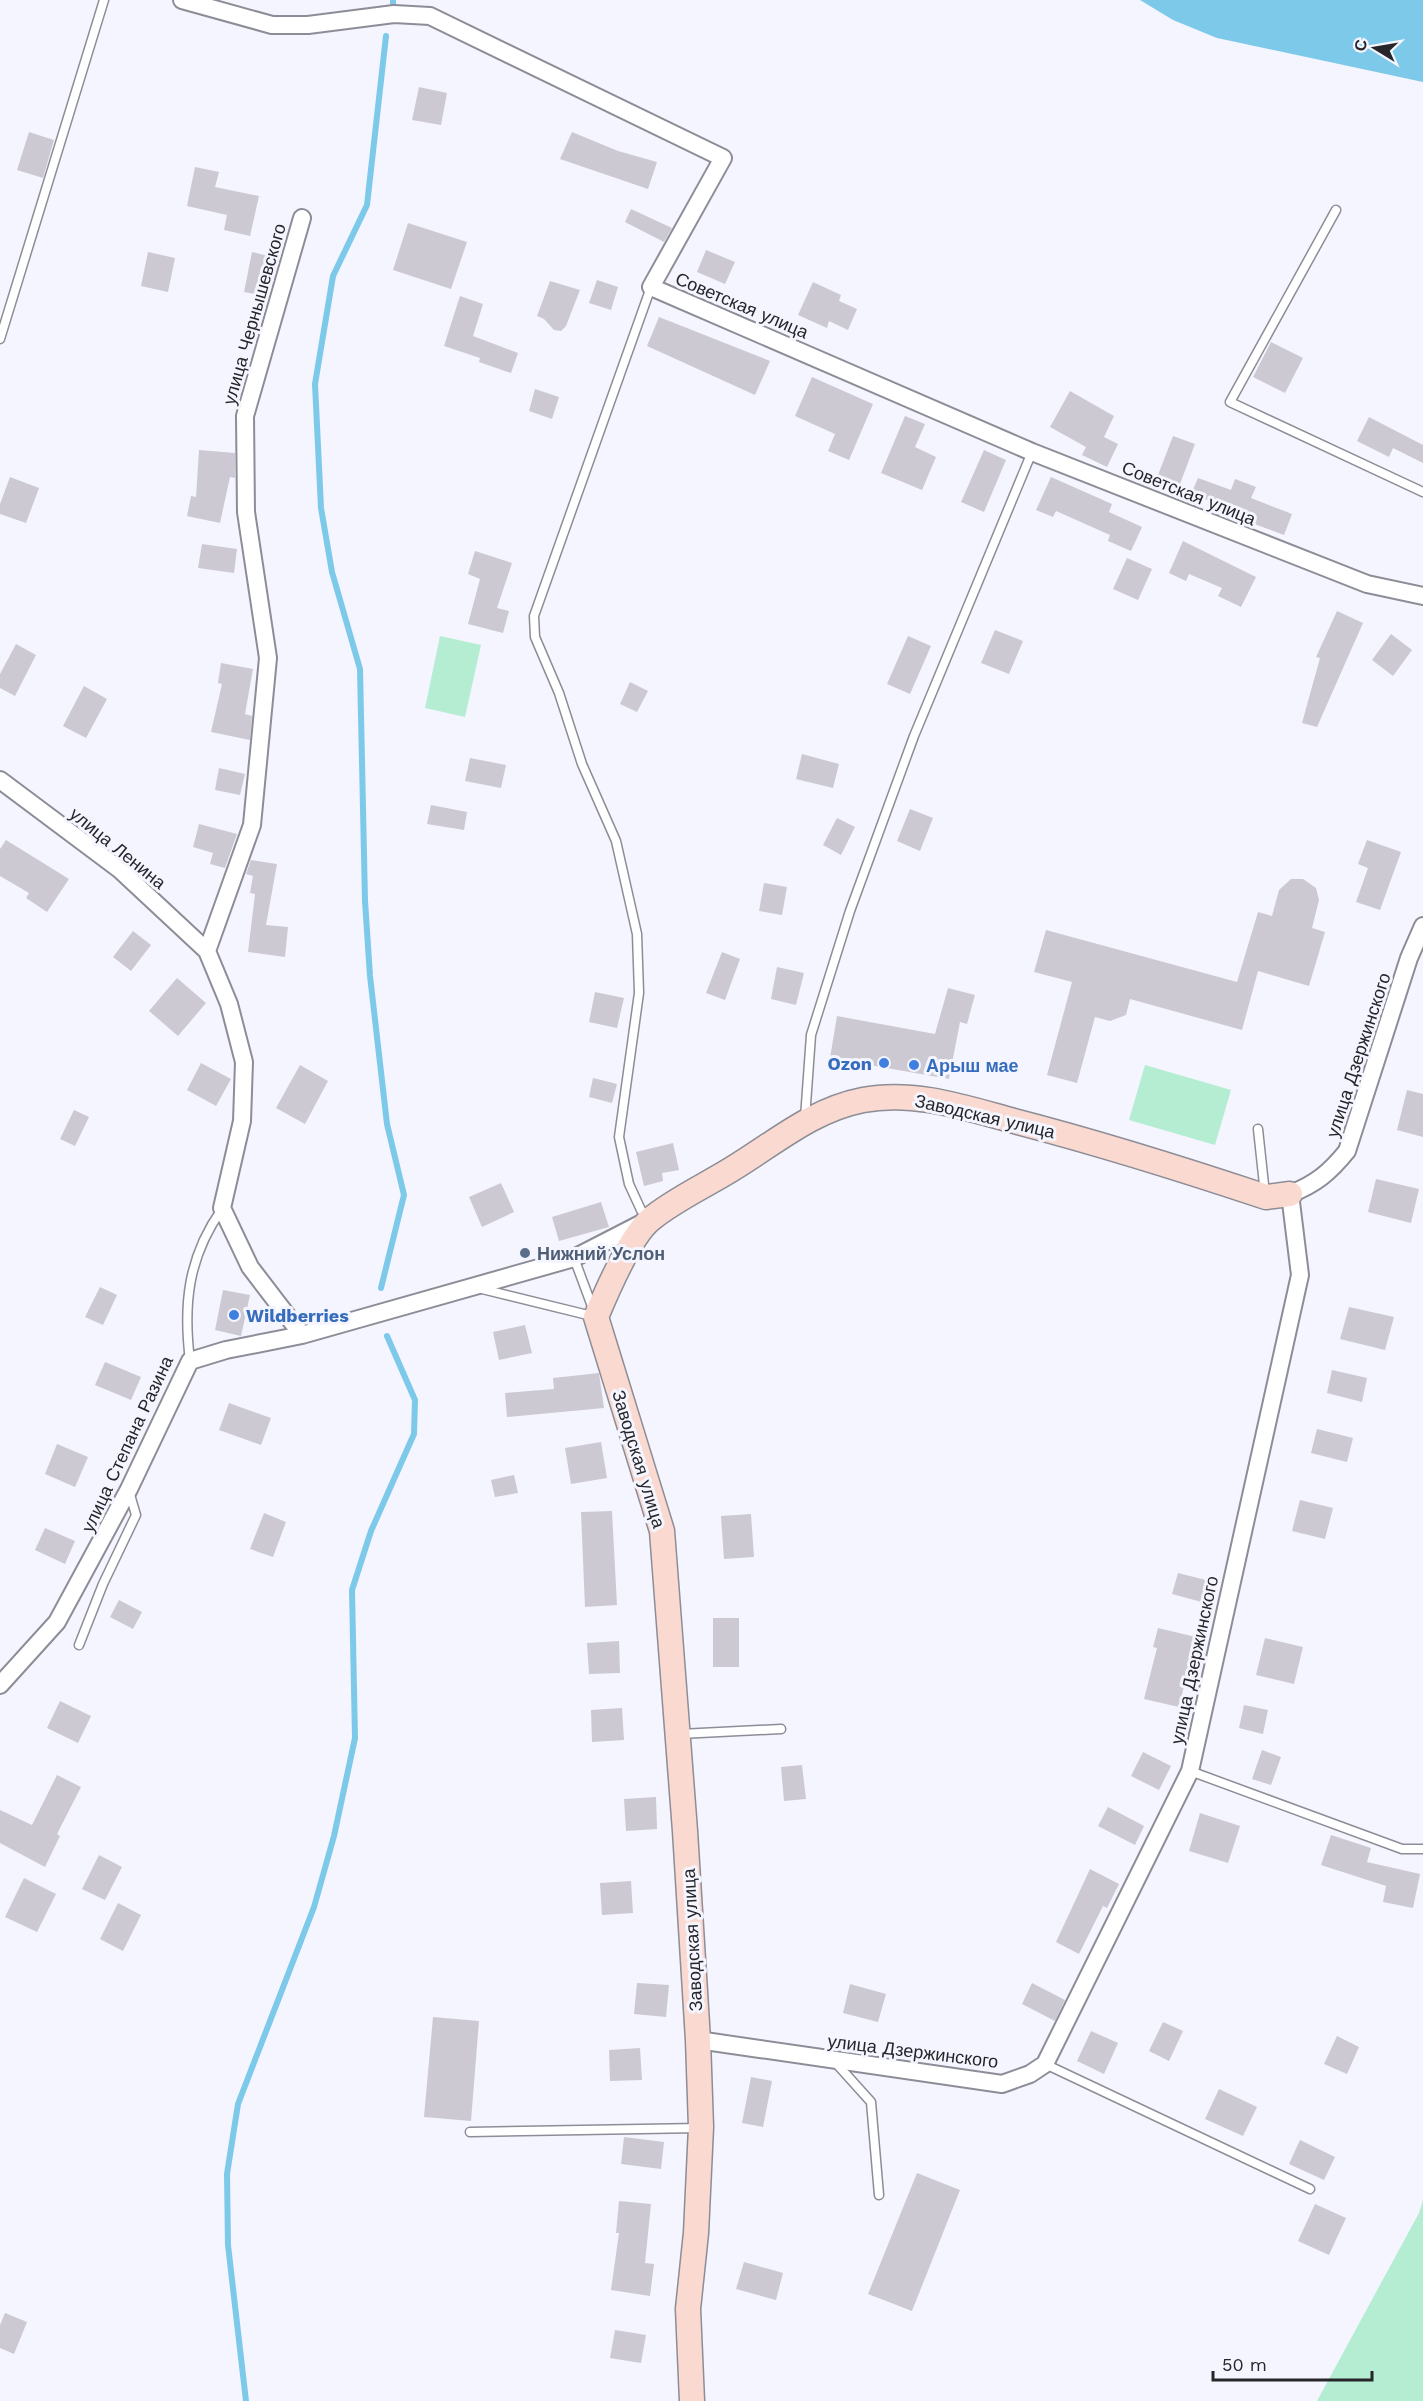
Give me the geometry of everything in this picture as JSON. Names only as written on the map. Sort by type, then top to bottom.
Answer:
[{"type":"street","name":"Советская улица","points":[[182,0],[272,25],[308,25],[394,14],[430,16],[723,158],[651,287],[1032,452],[1367,584],[1423,596]]},
{"type":"street","name":"улица Чернышевского","points":[[207,951],[252,825],[268,658],[246,512],[245,416],[302,218]]},
{"type":"street","name":"улица Ленина","points":[[0,780],[119,869],[207,951]]},
{"type":"street","name":"улица Дзержинского","points":[[698,2040],[1002,2084],[1030,2074],[1045,2064],[1190,1771],[1300,1275],[1290,1194],[1312,1185],[1330,1173],[1347,1151],[1409,958],[1423,926]]},
{"type":"street","name":"улица Степана Разина","points":[[207,951],[229,1004],[244,1062],[242,1121],[222,1209]]},
{"type":"street","name":"Заводская улица","points":[[692,2401],[688,2309],[696,2233],[700,2127],[698,2040],[662,1530],[596,1317],[607,1289],[650,1219],[746,1161],[805,1120],[831,1109],[864,1100],[899,1097],[943,1102],[1109,1146],[1266,1197],[1290,1194]]},
{"type":"street","points":[[222,1209],[250,1267],[287,1312],[302,1335]]},
{"type":"street","points":[[190,1361],[226,1350],[302,1335],[574,1258],[650,1219]]},
{"type":"street","name":"улица Степана Разина","points":[[0,1685],[57,1622],[129,1489],[190,1361]]},
{"type":"lane","points":[[0,339],[104,0]]},
{"type":"lane","points":[[1336,210],[1230,402],[1423,492]]},
{"type":"lane","points":[[650,1219],[641,1210],[629,1184],[619,1137],[639,993],[637,934],[616,841],[582,764],[559,693],[535,637],[534,616],[651,287]]},
{"type":"lane","points":[[805,1120],[811,1035],[850,911],[914,736],[1032,452]]},
{"type":"lane","points":[[1258,1129],[1266,1197]]},
{"type":"lane","name":"улица Степана Разина","points":[[190,1361],[185,1321],[188,1286],[206,1232],[222,1209]]},
{"type":"lane","points":[[574,1258],[596,1317]]},
{"type":"lane","points":[[475,1287],[596,1317]]},
{"type":"lane","points":[[79,1645],[103,1584],[136,1515],[129,1489]]},
{"type":"lane","points":[[677,1734],[781,1729]]},
{"type":"lane","points":[[1190,1771],[1402,1849],[1423,1849]]},
{"type":"lane","points":[[834,2061],[871,2102],[879,2195]]},
{"type":"lane","points":[[1045,2064],[1310,2189]]},
{"type":"lane","points":[[470,2132],[700,2127]]},
{"type":"green space","points":[[440,636],[481,645],[465,717],[425,708]]},
{"type":"green space","points":[[1145,1065],[1231,1090],[1215,1145],[1129,1120]]},
{"type":"green space","points":[[1423,2200],[1423,2401],[1317,2401],[1419,2213]]},
{"type":"water","points":[[1140,0],[1423,0],[1423,82],[1217,38],[1173,20]]},
{"type":"building","points":[[419,87],[447,93],[441,125],[412,120]]},
{"type":"building","points":[[29,132],[54,140],[43,178],[17,170]]},
{"type":"building","points":[[572,132],[618,151],[657,162],[648,189],[560,159]]},
{"type":"building","points":[[195,167],[219,172],[215,187],[259,196],[250,236],[224,230],[227,215],[187,206]]},
{"type":"building","points":[[631,209],[672,228],[664,242],[625,222]]},
{"type":"building","points":[[408,223],[467,242],[451,289],[393,270]]},
{"type":"building","points":[[706,250],[735,262],[725,284],[697,272]]},
{"type":"building","points":[[148,252],[175,258],[168,292],[141,286]]},
{"type":"building","points":[[252,252],[273,257],[265,296],[244,292]]},
{"type":"building","points":[[597,280],[618,287],[611,310],[589,303]]},
{"type":"building","points":[[550,281],[580,290],[566,326],[561,331],[554,330],[544,319],[537,316]]},
{"type":"building","points":[[813,282],[841,295],[839,301],[857,309],[848,330],[829,321],[827,328],[798,315]]},
{"type":"building","points":[[460,296],[483,304],[473,336],[518,353],[511,373],[479,362],[480,358],[444,346]]},
{"type":"building","points":[[659,317],[770,361],[755,395],[647,346]]},
{"type":"building","points":[[1271,342],[1303,358],[1285,393],[1253,377]]},
{"type":"building","points":[[812,377],[873,404],[849,460],[828,451],[835,434],[795,416]]},
{"type":"building","points":[[535,389],[559,397],[552,419],[529,411]]},
{"type":"building","points":[[1070,391],[1114,416],[1104,437],[1118,444],[1107,467],[1082,455],[1086,447],[1050,427]]},
{"type":"building","points":[[905,416],[925,424],[915,447],[936,457],[922,490],[881,473]]},
{"type":"building","points":[[1369,417],[1423,445],[1423,463],[1393,448],[1389,457],[1357,441]]},
{"type":"building","points":[[1173,436],[1195,444],[1180,484],[1158,475]]},
{"type":"building","points":[[199,450],[235,453],[235,478],[230,477],[220,523],[187,516],[191,496],[196,497]]},
{"type":"building","points":[[984,450],[1006,460],[984,512],[961,502]]},
{"type":"building","points":[[10,477],[39,488],[26,523],[0,514],[0,504]]},
{"type":"building","points":[[1051,477],[1112,504],[1109,512],[1142,527],[1131,551],[1108,541],[1110,535],[1056,511],[1053,517],[1036,510]]},
{"type":"building","points":[[1198,478],[1231,490],[1235,479],[1256,487],[1251,498],[1292,514],[1284,535],[1249,522],[1251,516],[1191,494]]},
{"type":"building","points":[[1183,541],[1256,577],[1241,607],[1218,596],[1222,588],[1189,574],[1186,581],[1169,573]]},
{"type":"building","points":[[202,544],[237,549],[234,573],[198,568]]},
{"type":"building","points":[[475,551],[512,563],[497,608],[509,611],[503,633],[468,624],[480,579],[468,574]]},
{"type":"building","points":[[1127,558],[1152,569],[1138,600],[1113,589]]},
{"type":"building","points":[[1337,611],[1363,623],[1317,727],[1302,723],[1320,658],[1316,657]]},
{"type":"building","points":[[995,630],[1023,641],[1009,674],[981,663]]},
{"type":"building","points":[[1391,634],[1412,650],[1393,676],[1372,660]]},
{"type":"building","points":[[908,636],[931,646],[910,694],[887,684]]},
{"type":"building","points":[[16,644],[36,655],[15,696],[0,688],[0,674]]},
{"type":"building","points":[[221,663],[253,669],[245,714],[252,716],[250,740],[211,732],[222,684],[218,683]]},
{"type":"building","points":[[630,682],[648,691],[637,712],[620,704]]},
{"type":"building","points":[[84,686],[107,699],[86,738],[63,726]]},
{"type":"building","points":[[802,754],[839,764],[833,788],[796,779]]},
{"type":"building","points":[[470,758],[506,765],[501,788],[465,781]]},
{"type":"building","points":[[219,768],[245,774],[240,795],[215,790]]},
{"type":"building","points":[[431,805],[467,812],[464,830],[427,824]]},
{"type":"building","points":[[910,809],[933,818],[920,851],[897,841]]},
{"type":"building","points":[[837,818],[855,827],[841,855],[823,845]]},
{"type":"building","points":[[199,824],[237,834],[225,868],[210,864],[213,853],[193,847]]},
{"type":"building","points":[[6,840],[69,879],[47,912],[26,898],[29,893],[0,876],[0,849]]},
{"type":"building","points":[[1367,840],[1401,852],[1380,910],[1356,902],[1368,868],[1358,864]]},
{"type":"building","points":[[251,860],[277,864],[266,925],[288,927],[285,957],[248,952],[255,894],[250,893],[253,876],[246,874]]},
{"type":"building","points":[[1291,879],[1303,879],[1316,888],[1319,900],[1312,928],[1325,932],[1309,986],[1258,971],[1242,1030],[1130,999],[1126,1015],[1110,1021],[1095,1017],[1077,1083],[1047,1075],[1072,982],[1034,972],[1046,930],[1237,982],[1258,912],[1272,916],[1279,890]]},
{"type":"building","points":[[764,883],[787,887],[782,915],[759,911]]},
{"type":"building","points":[[133,931],[151,945],[131,971],[113,957]]},
{"type":"building","points":[[722,952],[740,959],[725,1000],[706,993]]},
{"type":"building","points":[[777,967],[804,973],[796,1005],[771,999]]},
{"type":"building","points":[[177,978],[206,1003],[178,1036],[149,1011]]},
{"type":"building","points":[[948,988],[975,995],[967,1024],[960,1022],[949,1079],[830,1058],[837,1016],[935,1034]]},
{"type":"building","points":[[595,992],[624,998],[617,1028],[589,1022]]},
{"type":"building","points":[[201,1063],[231,1079],[216,1106],[187,1090]]},
{"type":"building","points":[[300,1065],[328,1081],[305,1124],[276,1108]]},
{"type":"building","points":[[593,1078],[617,1084],[612,1103],[589,1097]]},
{"type":"building","points":[[1407,1090],[1423,1094],[1423,1137],[1397,1130]]},
{"type":"building","points":[[74,1110],[89,1117],[75,1146],[60,1139]]},
{"type":"building","points":[[673,1143],[679,1170],[662,1173],[663,1181],[644,1186],[636,1152]]},
{"type":"building","points":[[1376,1179],[1419,1189],[1411,1223],[1368,1212]]},
{"type":"building","points":[[501,1183],[514,1212],[482,1227],[469,1197]]},
{"type":"building","points":[[601,1202],[609,1227],[559,1241],[552,1217]]},
{"type":"building","points":[[100,1287],[117,1295],[103,1325],[85,1317]]},
{"type":"building","points":[[223,1290],[250,1295],[241,1336],[215,1330]]},
{"type":"building","points":[[1349,1307],[1394,1317],[1385,1350],[1340,1339]]},
{"type":"building","points":[[525,1325],[532,1353],[499,1360],[493,1332]]},
{"type":"building","points":[[105,1362],[141,1377],[131,1400],[95,1385]]},
{"type":"building","points":[[1332,1370],[1367,1378],[1362,1402],[1327,1393]]},
{"type":"building","points":[[599,1373],[604,1408],[507,1417],[505,1393],[554,1389],[553,1378]]},
{"type":"building","points":[[229,1403],[271,1418],[261,1445],[219,1430]]},
{"type":"building","points":[[1317,1429],[1353,1438],[1347,1462],[1311,1453]]},
{"type":"building","points":[[601,1442],[607,1478],[571,1484],[565,1448]]},
{"type":"building","points":[[57,1444],[88,1457],[75,1487],[45,1474]]},
{"type":"building","points":[[514,1475],[518,1493],[495,1497],[491,1480]]},
{"type":"building","points":[[1300,1500],[1333,1508],[1325,1539],[1292,1531]]},
{"type":"building","points":[[612,1511],[617,1605],[585,1607],[581,1512]]},
{"type":"building","points":[[264,1513],[286,1522],[273,1557],[250,1549]]},
{"type":"building","points":[[751,1514],[754,1557],[724,1559],[721,1516]]},
{"type":"building","points":[[45,1528],[75,1541],[65,1564],[35,1550]]},
{"type":"building","points":[[1178,1573],[1214,1582],[1209,1604],[1172,1594]]},
{"type":"building","points":[[119,1600],[142,1612],[133,1629],[110,1617]]},
{"type":"building","points":[[713,1618],[739,1618],[739,1667],[713,1667]]},
{"type":"building","points":[[1158,1628],[1196,1637],[1179,1707],[1144,1699],[1157,1648],[1153,1647]]},
{"type":"building","points":[[1265,1638],[1303,1647],[1294,1684],[1256,1675]]},
{"type":"building","points":[[619,1641],[620,1673],[589,1674],[587,1643]]},
{"type":"building","points":[[60,1701],[91,1716],[78,1743],[47,1728]]},
{"type":"building","points":[[1244,1705],[1268,1710],[1263,1734],[1239,1728]]},
{"type":"building","points":[[622,1708],[624,1740],[592,1742],[591,1710]]},
{"type":"building","points":[[1262,1750],[1281,1757],[1271,1785],[1252,1779]]},
{"type":"building","points":[[1143,1752],[1171,1766],[1159,1790],[1131,1776]]},
{"type":"building","points":[[802,1765],[806,1799],[784,1801],[781,1767]]},
{"type":"building","points":[[57,1775],[81,1787],[57,1834],[60,1836],[45,1867],[0,1843],[0,1810],[32,1825]]},
{"type":"building","points":[[656,1797],[657,1829],[626,1831],[624,1799]]},
{"type":"building","points":[[1108,1807],[1144,1826],[1135,1845],[1098,1826]]},
{"type":"building","points":[[1200,1813],[1240,1826],[1228,1863],[1189,1851]]},
{"type":"building","points":[[1331,1835],[1371,1848],[1367,1862],[1420,1874],[1413,1908],[1383,1902],[1386,1886],[1321,1865]]},
{"type":"building","points":[[99,1855],[122,1867],[105,1900],[82,1889]]},
{"type":"building","points":[[1090,1869],[1119,1884],[1107,1908],[1103,1906],[1079,1954],[1056,1942]]},
{"type":"building","points":[[24,1878],[56,1894],[37,1932],[5,1917]]},
{"type":"building","points":[[631,1881],[633,1913],[602,1915],[600,1883]]},
{"type":"building","points":[[118,1903],[141,1915],[123,1951],[100,1939]]},
{"type":"building","points":[[637,1983],[669,1985],[666,2017],[634,2014]]},
{"type":"building","points":[[1032,1983],[1065,2000],[1055,2021],[1022,2004]]},
{"type":"building","points":[[850,1984],[886,1994],[878,2022],[843,2013]]},
{"type":"building","points":[[433,2017],[479,2021],[471,2121],[424,2117]]},
{"type":"building","points":[[1163,2022],[1183,2031],[1169,2061],[1149,2051]]},
{"type":"building","points":[[1091,2031],[1118,2043],[1104,2074],[1077,2061]]},
{"type":"building","points":[[1337,2036],[1359,2047],[1347,2074],[1324,2064]]},
{"type":"building","points":[[640,2048],[642,2080],[610,2081],[609,2050]]},
{"type":"building","points":[[751,2077],[772,2081],[763,2127],[742,2123]]},
{"type":"building","points":[[1219,2089],[1257,2107],[1243,2136],[1205,2119]]},
{"type":"building","points":[[624,2137],[664,2142],[661,2169],[621,2164]]},
{"type":"building","points":[[1300,2140],[1335,2157],[1324,2180],[1289,2164]]},
{"type":"building","points":[[917,2173],[960,2190],[912,2311],[868,2294]]},
{"type":"building","points":[[619,2201],[651,2204],[645,2263],[654,2264],[650,2296],[611,2290],[619,2233],[616,2233]]},
{"type":"building","points":[[1315,2204],[1346,2218],[1329,2255],[1298,2241]]},
{"type":"building","points":[[744,2262],[783,2273],[776,2300],[736,2289]]},
{"type":"building","points":[[5,2313],[27,2322],[14,2354],[0,2348],[0,2325]]},
{"type":"building","points":[[615,2330],[646,2335],[641,2363],[610,2358]]},
{"type":"waterway","points":[[393,0],[393,5]]},
{"type":"waterway","points":[[381,1288],[404,1195],[387,1124],[370,976],[365,901],[360,669],[332,572],[321,508],[315,384],[333,276],[367,205],[386,36]]},
{"type":"waterway","points":[[246,2401],[228,2245],[227,2174],[238,2104],[314,1907],[334,1836],[355,1738],[352,1590],[371,1531],[414,1434],[415,1400],[387,1336]]},
{"type":"place","name":"Ozon","points":[[884,1063]]},
{"type":"place","name":"Арыш мае","points":[[914,1065]]},
{"type":"place","name":"Нижний Услон","points":[[525,1253]]},
{"type":"place","name":"Wildberries","points":[[234,1315]]}]
